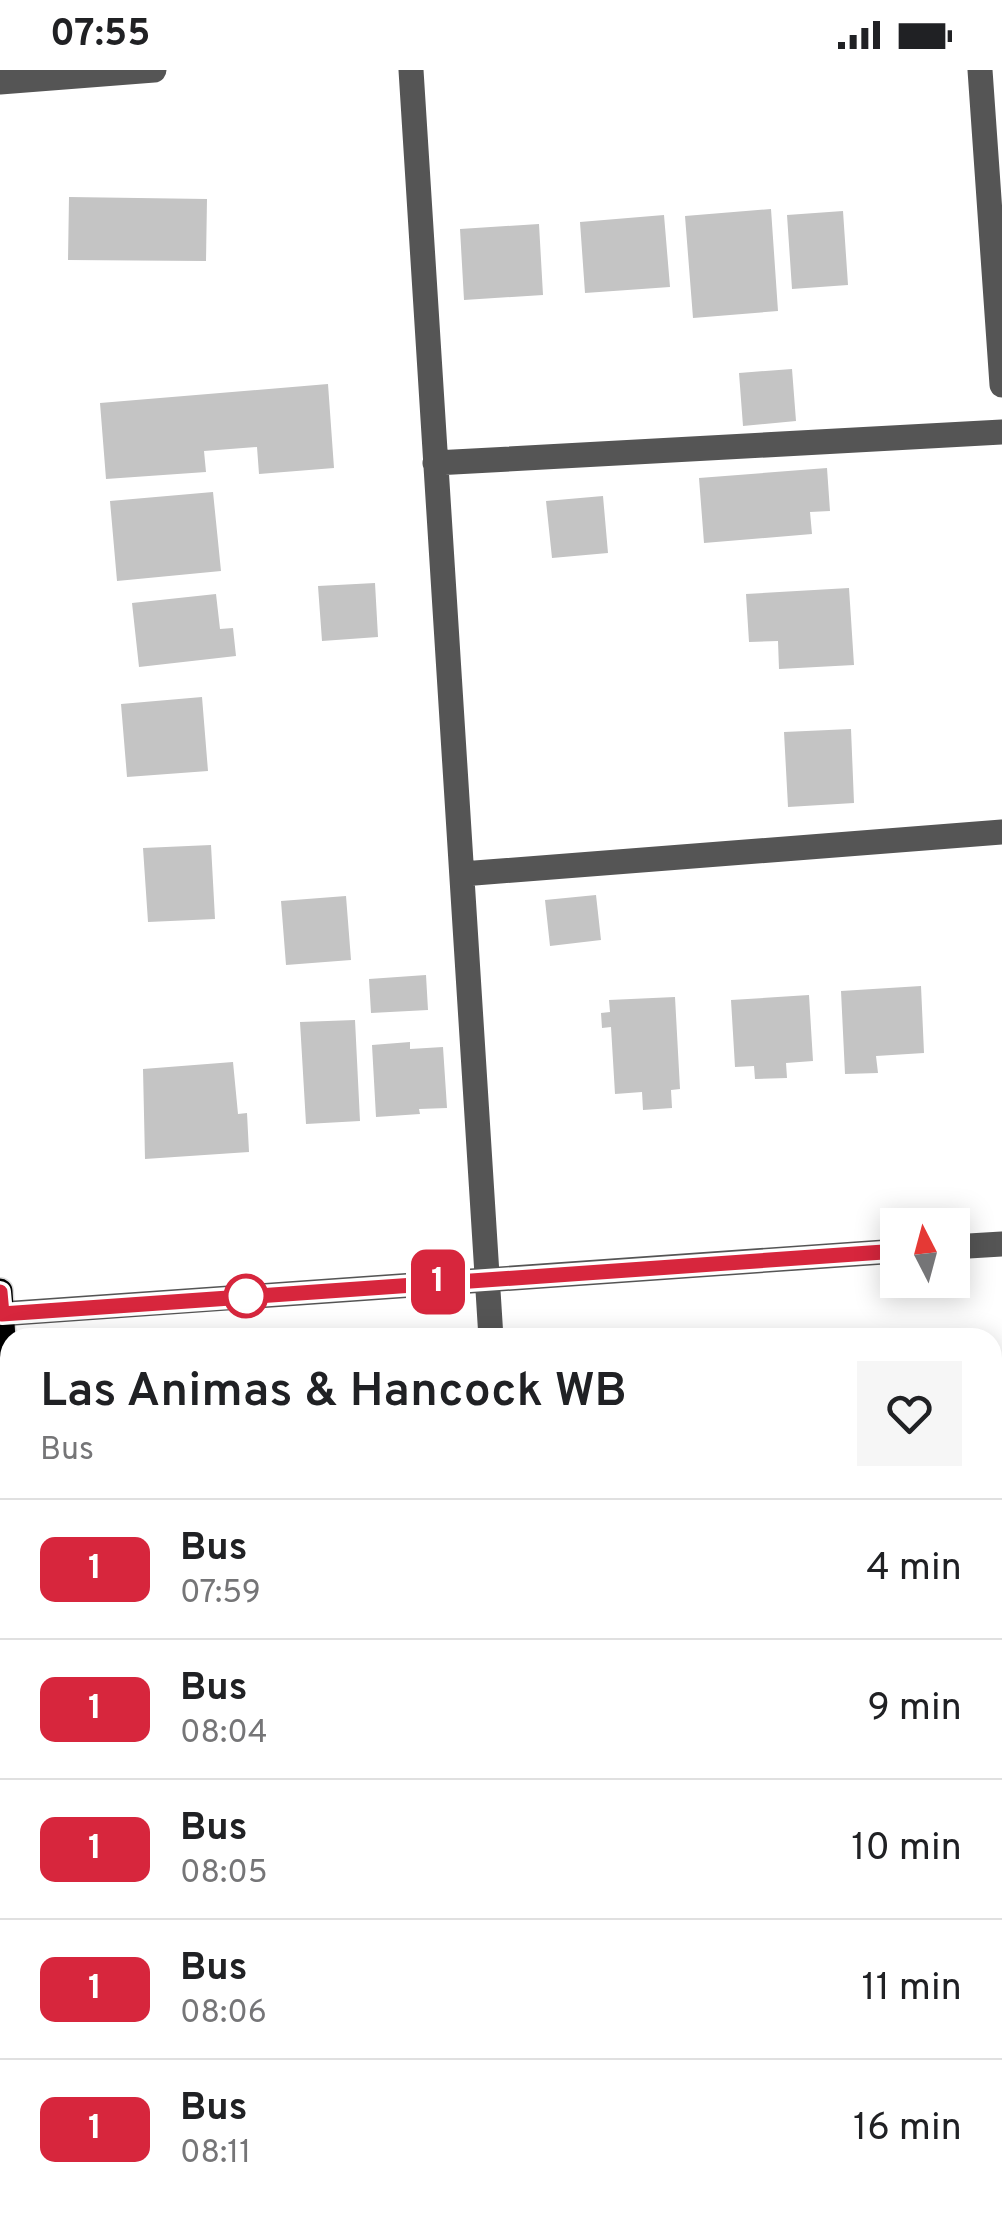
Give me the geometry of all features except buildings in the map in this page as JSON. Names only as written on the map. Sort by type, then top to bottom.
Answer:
[{"type":"street","points":[[0,82],[154,70]]},
{"type":"street","points":[[411,70],[490,1328]]},
{"type":"street","points":[[980,70],[1002,385]]},
{"type":"street","points":[[435,463],[1002,432]]},
{"type":"street","points":[[462,874],[1002,832]]},
{"type":"street","points":[[970,1246],[1002,1244]]},
{"type":"street","points":[[0,1306],[880,1252]]},
{"type":"bus line","name":"1","points":[[0,1292],[2,1314],[880,1252]]}]
